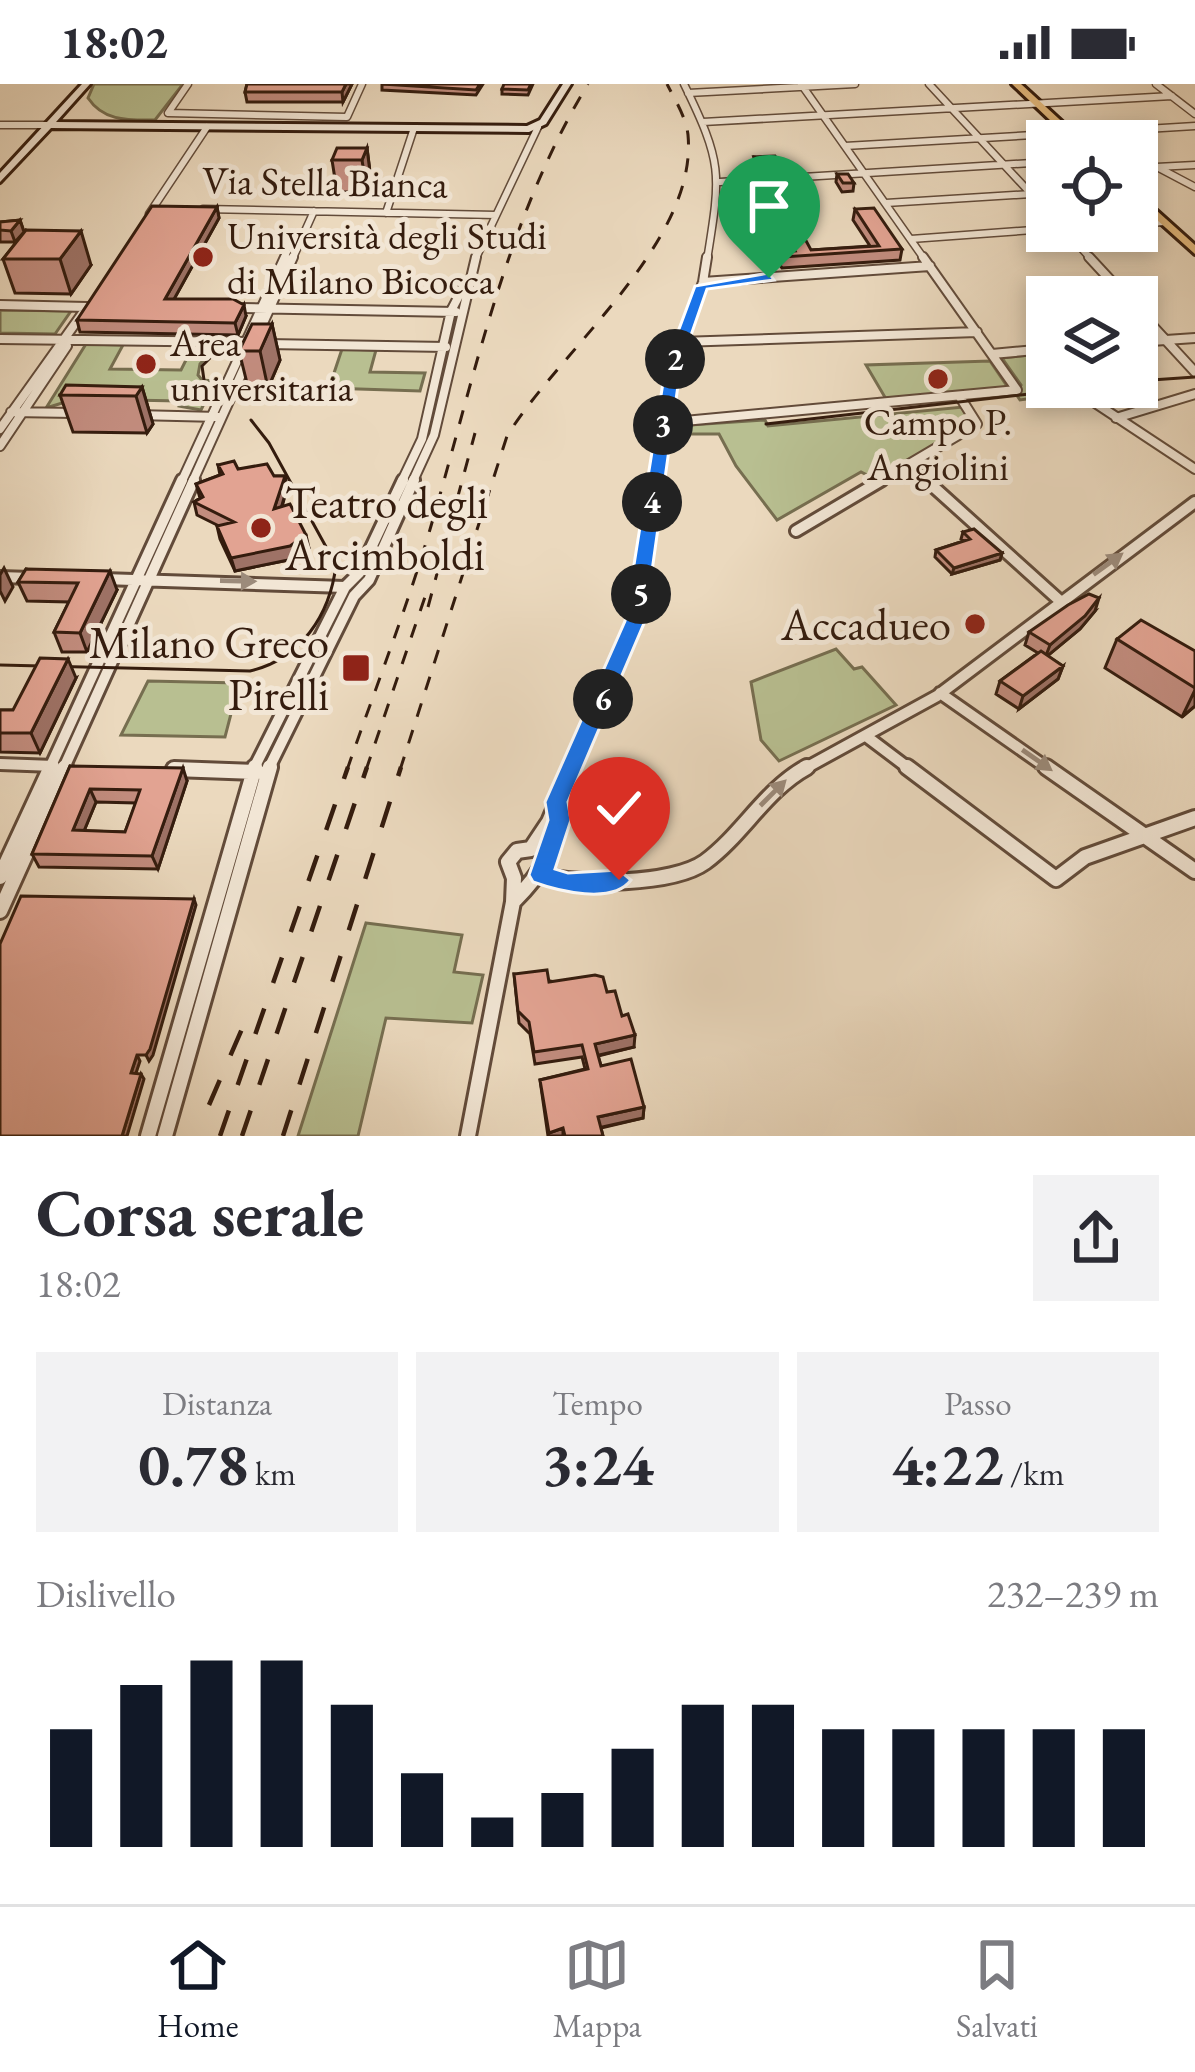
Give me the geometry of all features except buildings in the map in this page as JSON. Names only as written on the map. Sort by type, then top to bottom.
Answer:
[{"type":"main road","points":[[1016,84],[1060,120]]},
{"type":"main road","points":[[1027,84],[1042,103]]},
{"type":"main road","points":[[1158,206],[1195,241]]},
{"type":"main road","points":[[1158,216],[1195,251]]},
{"type":"street","points":[[0,178],[77,84]]},
{"type":"street","points":[[0,168],[86,84]]},
{"type":"street","points":[[188,84],[167,112],[171,115],[347,117],[362,84]]},
{"type":"street","points":[[165,1136],[260,772],[354,596],[369,580],[427,454],[454,314],[466,282],[532,126],[567,84]]},
{"type":"street","points":[[467,1136],[513,902],[511,856],[531,849],[557,802],[635,621],[663,423],[680,342],[704,282],[720,182],[704,122],[686,88],[855,84]]},
{"type":"street","points":[[929,84],[1026,189]]},
{"type":"street","points":[[1156,84],[1195,114]]},
{"type":"street","points":[[663,423],[1016,391],[801,85]]},
{"type":"street","points":[[704,122],[1172,96]]},
{"type":"street","points":[[0,125],[532,126]]},
{"type":"street","points":[[1158,130],[1195,126]]},
{"type":"street","points":[[140,228],[207,127]]},
{"type":"street","points":[[386,213],[414,128]]},
{"type":"street","points":[[845,146],[1026,138]]},
{"type":"street","points":[[720,182],[1026,163]]},
{"type":"street","points":[[1158,167],[1195,165]]},
{"type":"street","points":[[1158,168],[1195,187]]},
{"type":"street","points":[[886,203],[1026,194]]},
{"type":"street","name":"Via Stella Bianca","points":[[152,209],[164,209]]},
{"type":"street","name":"Via Stella Bianca","points":[[186,209],[496,214]]},
{"type":"street","points":[[0,911],[310,211]]},
{"type":"street","points":[[1158,222],[1164,222]]},
{"type":"street","points":[[911,239],[1026,231]]},
{"type":"street","points":[[1085,252],[1107,276]]},
{"type":"street","points":[[704,282],[930,266]]},
{"type":"street","points":[[0,305],[89,304],[64,341]]},
{"type":"street","points":[[243,308],[454,314]]},
{"type":"street","points":[[680,342],[977,332]]},
{"type":"street","points":[[1158,332],[1195,372]]},
{"type":"street","points":[[1158,340],[1195,338]]},
{"type":"street","points":[[0,339],[447,347]]},
{"type":"street","points":[[0,429],[67,346],[64,341]]},
{"type":"street","points":[[148,1136],[260,772],[345,587],[359,572],[422,439],[447,347]]},
{"type":"street","points":[[992,354],[1026,353]]},
{"type":"street","points":[[1116,418],[1195,394]]},
{"type":"street","points":[[796,531],[977,424],[960,398]]},
{"type":"street","points":[[1102,408],[1195,469]]},
{"type":"street","points":[[17,412],[86,414]]},
{"type":"street","points":[[0,446],[17,412]]},
{"type":"street","points":[[131,415],[218,417]]},
{"type":"street","points":[[909,465],[1059,600]]},
{"type":"street","points":[[514,878],[539,872],[574,883],[651,877],[693,868],[712,857],[787,778],[940,693],[1195,502]]},
{"type":"street","points":[[0,577],[47,578]]},
{"type":"street","points":[[84,579],[345,587]]},
{"type":"street","points":[[940,693],[1195,871]]},
{"type":"street","points":[[866,736],[1056,879],[1085,857],[1195,818]]},
{"type":"street","points":[[0,764],[65,766]]},
{"type":"street","points":[[0,877],[65,766]]},
{"type":"street","points":[[147,768],[260,772]]},
{"type":"street","points":[[513,902],[539,872],[559,820],[557,802]]},
{"type":"street","points":[[531,849],[539,872]]},
{"type":"green space","points":[[94,84],[183,84],[155,120],[145,120],[102,112],[88,98]]},
{"type":"green space","points":[[0,310],[71,311],[55,334],[0,333]]},
{"type":"green space","points":[[86,344],[123,345],[110,369],[181,370],[192,348],[210,353],[198,375],[215,381],[201,410],[179,406],[180,401],[75,399],[46,408]]},
{"type":"green space","points":[[342,349],[376,350],[370,372],[425,373],[420,391],[329,388]]},
{"type":"green space","points":[[1026,355],[1026,399],[1016,394],[1021,385],[1002,358]]},
{"type":"green space","name":"Campo P. Angiolini","points":[[990,361],[1009,389],[886,399],[866,365]]},
{"type":"green space","points":[[963,407],[973,419],[971,424],[875,479],[861,472],[777,520],[736,466],[719,434],[668,434],[675,426],[765,420],[768,426]]},
{"type":"green space","points":[[836,649],[854,669],[862,667],[896,705],[779,761],[761,740],[751,682]]},
{"type":"green space","points":[[148,681],[239,683],[225,737],[121,735]]},
{"type":"green space","points":[[366,923],[462,935],[454,972],[483,975],[472,1023],[386,1018],[358,1136],[298,1136]]},
{"type":"tram line","points":[[204,380],[202,366],[213,355]]},
{"type":"tram line","points":[[1158,380],[1195,377]]},
{"type":"tram line","points":[[766,424],[1026,394]]},
{"type":"tram line","points":[[0,665],[250,671],[298,645],[320,617],[336,565],[269,443],[251,420]]},
{"type":"railway","points":[[347,770],[422,557],[514,244],[535,189],[588,84]]},
{"type":"railway","points":[[400,770],[507,436],[621,293],[671,215],[685,175],[688,135],[667,84]]},
{"type":"railway","points":[[428,607],[475,433]]},
{"type":"railway","points":[[366,770],[427,591]]},
{"type":"railway","points":[[220,1136],[348,767]]},
{"type":"railway","points":[[242,1136],[367,767]]},
{"type":"railway","points":[[283,1136],[401,767]]},
{"type":"railway","points":[[209,1105],[245,1022]]},
{"type":"place","name":"Università degli Studi di Milano Bicocca","points":[[203,257]]},
{"type":"place","name":"Area universitaria","points":[[146,364]]},
{"type":"place","name":"Campo P. Angiolini","points":[[938,379]]},
{"type":"place","name":"Teatro degli Arcimboldi","points":[[261,528]]},
{"type":"place","name":"Accadueo","points":[[975,624]]},
{"type":"place","name":"Milano Greco Pirelli","points":[[356,668]]},
{"type":"route","points":[[619,880],[568,883],[542,875],[559,820],[557,802],[635,621],[673,364],[702,286],[704,282],[769,278]]}]
